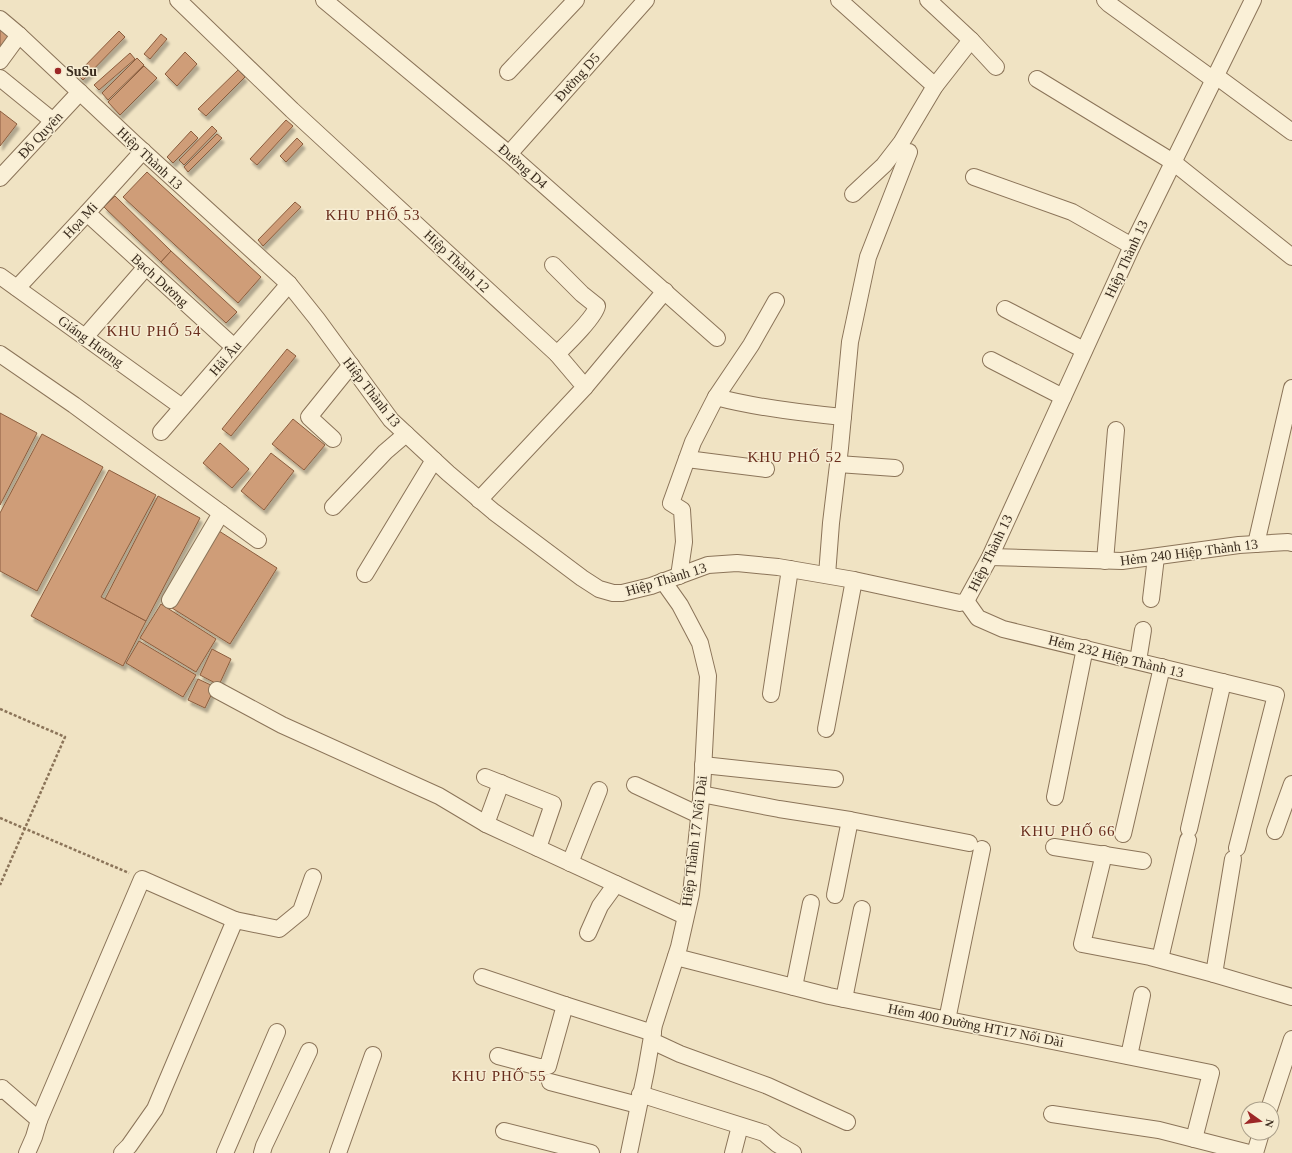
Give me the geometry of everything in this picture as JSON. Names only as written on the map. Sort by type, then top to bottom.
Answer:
[{"type":"street","name":"Hiệp Thành 12","points":[[178,0],[292,110],[557,354],[585,386]]},
{"type":"street","name":"Đường D4","points":[[324,0],[509,154],[666,291],[717,338]]},
{"type":"street","points":[[508,72],[576,0]]},
{"type":"street","name":"Đường D5","points":[[509,154],[646,0]]},
{"type":"street","points":[[839,0],[935,86]]},
{"type":"street","points":[[928,0],[971,40],[996,67]]},
{"type":"street","points":[[1106,0],[1109,4],[1292,132]]},
{"type":"street","name":"Hiệp Thành 13","points":[[0,19],[289,284],[317,319],[391,420],[479,500],[582,578],[599,589],[613,593],[622,593],[651,586],[708,565],[737,563],[790,569],[854,580],[960,603],[966,601],[990,556],[1132,246],[1254,0]]},
{"type":"street","points":[[0,61],[19,35]]},
{"type":"street","points":[[853,194],[884,165],[901,143],[935,86],[971,40]]},
{"type":"street","points":[[0,78],[53,121]]},
{"type":"street","points":[[1037,79],[1173,162],[1292,257]]},
{"type":"street","name":"Đỗ Quyên","points":[[0,178],[80,92]]},
{"type":"street","name":"Họa Mi","points":[[17,288],[143,151]]},
{"type":"street","points":[[826,576],[850,342],[868,258],[909,152]]},
{"type":"street","points":[[974,177],[1072,212],[1132,246]]},
{"type":"street","name":"Bạch Dương","points":[[87,213],[234,347]]},
{"type":"street","points":[[553,265],[582,294],[597,306],[595,312],[585,324],[557,354]]},
{"type":"street","points":[[85,337],[146,267]]},
{"type":"street","name":"Giáng Hương","points":[[0,276],[182,407]]},
{"type":"street","name":"Hải Âu","points":[[160,432],[289,284]]},
{"type":"street","points":[[479,500],[585,386],[666,291]]},
{"type":"street","points":[[679,576],[684,542],[682,510],[671,503],[693,442],[716,397],[751,345],[776,301]]},
{"type":"street","points":[[1005,309],[1084,350]]},
{"type":"street","points":[[0,354],[258,540]]},
{"type":"street","points":[[991,360],[1063,397]]},
{"type":"street","points":[[333,439],[309,417],[351,365]]},
{"type":"street","points":[[1256,544],[1292,388]]},
{"type":"street","points":[[716,397],[736,402],[804,413],[843,417]]},
{"type":"street","points":[[1105,561],[1116,430]]},
{"type":"street","points":[[333,506],[385,452],[406,434]]},
{"type":"street","points":[[687,459],[766,468]]},
{"type":"street","points":[[365,574],[434,460]]},
{"type":"street","points":[[838,464],[895,468]]},
{"type":"street","points":[[170,600],[221,513]]},
{"type":"street","name":"Hẻm 240 Hiệp Thành 13","points":[[990,556],[1122,561],[1238,545],[1292,543]]},
{"type":"street","points":[[1151,599],[1156,557]]},
{"type":"street","points":[[771,694],[790,569]]},
{"type":"street","points":[[826,729],[854,580]]},
{"type":"street","name":"Hiệp Thành 17 Nối Dài","points":[[629,1153],[654,1025],[676,957],[691,894],[703,765],[708,676],[700,643],[680,605],[663,581]]},
{"type":"street","name":"Hẻm 232 Hiệp Thành 13","points":[[966,601],[978,618],[1003,629],[1276,695],[1235,854],[1214,974]]},
{"type":"street","points":[[1138,661],[1144,630]]},
{"type":"street","points":[[1055,797],[1085,648]]},
{"type":"street","points":[[1123,834],[1162,667]]},
{"type":"street","points":[[1160,959],[1223,682]]},
{"type":"street","points":[[217,690],[282,725],[439,796],[486,824],[685,916]]},
{"type":"street","points":[[703,765],[836,779]]},
{"type":"street","points":[[486,777],[553,804],[538,848]]},
{"type":"street","points":[[486,824],[501,783]]},
{"type":"street","points":[[1275,831],[1292,784]]},
{"type":"street","points":[[635,785],[699,815]]},
{"type":"street","points":[[570,863],[599,790]]},
{"type":"street","points":[[701,794],[779,809],[850,820],[976,846],[946,1020]]},
{"type":"street","points":[[835,895],[850,820]]},
{"type":"street","points":[[1054,846],[1143,861]]},
{"type":"street","points":[[1104,854],[1082,944],[1160,959],[1292,997]]},
{"type":"street","points":[[27,1153],[39,1120],[142,879],[236,920],[280,929],[301,912],[313,877]]},
{"type":"street","points":[[588,933],[600,906],[616,884]]},
{"type":"street","points":[[794,987],[810,903]]},
{"type":"street","points":[[844,999],[862,909]]},
{"type":"street","points":[[122,1153],[129,1146],[155,1109],[236,920]]},
{"type":"street","name":"Hẻm 400 Đường HT17 Nối Dài","points":[[676,957],[829,996],[1211,1072],[1194,1139]]},
{"type":"street","points":[[482,976],[652,1037],[680,1054],[768,1086],[847,1122]]},
{"type":"street","points":[[1128,1056],[1142,995]]},
{"type":"street","points":[[498,1056],[539,1067],[548,1066],[565,1005]]},
{"type":"street","points":[[225,1153],[277,1032]]},
{"type":"street","points":[[1272,1101],[1292,1039]]},
{"type":"street","points":[[262,1153],[309,1051]]},
{"type":"street","points":[[338,1153],[373,1055]]},
{"type":"street","points":[[550,1082],[639,1100],[764,1133],[777,1144],[793,1153]]},
{"type":"street","points":[[0,1091],[2,1088],[39,1120]]},
{"type":"street","points":[[1052,1114],[1160,1130],[1249,1153]]},
{"type":"street","points":[[733,1153],[740,1126]]},
{"type":"street","points":[[504,1132],[591,1153]]},
{"type":"street","points":[[1255,1153],[1259,1141]]},
{"type":"path","points":[[0,709],[65,737],[0,885]]},
{"type":"path","points":[[0,818],[142,879]]},
{"type":"building","points":[[0,25],[11,35],[0,51]]},
{"type":"building","points":[[119,31],[125,37],[83,80],[77,74]]},
{"type":"building","points":[[161,34],[167,39],[150,59],[144,54]]},
{"type":"building","points":[[185,52],[197,64],[177,86],[165,74]]},
{"type":"building","points":[[130,53],[135,59],[99,90],[94,85]]},
{"type":"building","points":[[137,58],[144,65],[108,100],[102,93]]},
{"type":"building","points":[[144,66],[157,78],[120,115],[108,102]]},
{"type":"building","points":[[238,70],[245,77],[206,116],[198,109]]},
{"type":"building","points":[[0,111],[17,124],[0,146]]},
{"type":"building","points":[[286,120],[293,126],[257,165],[250,159]]},
{"type":"building","points":[[212,126],[217,131],[184,165],[179,160]]},
{"type":"building","points":[[191,131],[198,138],[173,163],[167,157]]},
{"type":"building","points":[[217,134],[222,138],[188,172],[184,167]]},
{"type":"building","points":[[297,138],[303,144],[286,162],[280,156]]},
{"type":"building","points":[[147,172],[261,277],[238,303],[123,197]]},
{"type":"building","points":[[115,196],[171,251],[161,262],[104,207]]},
{"type":"building","points":[[295,202],[301,207],[263,246],[258,240]]},
{"type":"building","points":[[171,251],[237,312],[226,323],[161,262]]},
{"type":"building","points":[[287,349],[296,356],[231,436],[222,429]]},
{"type":"building","points":[[0,413],[37,433],[0,505]]},
{"type":"building","points":[[293,419],[325,445],[304,470],[272,444]]},
{"type":"building","points":[[42,434],[103,467],[37,591],[0,571],[0,513]]},
{"type":"building","points":[[220,443],[249,469],[232,488],[203,463]]},
{"type":"building","points":[[271,453],[294,471],[264,510],[241,491]]},
{"type":"building","points":[[109,470],[156,495],[101,597],[146,621],[123,666],[31,616]]},
{"type":"building","points":[[158,496],[200,518],[146,621],[105,599]]},
{"type":"building","points":[[219,531],[277,568],[230,644],[172,608]]},
{"type":"building","points":[[161,604],[216,639],[196,672],[140,638]]},
{"type":"building","points":[[139,641],[196,675],[183,697],[126,663]]},
{"type":"building","points":[[212,649],[231,659],[219,685],[200,675]]},
{"type":"building","points":[[198,679],[215,687],[205,708],[188,700]]},
{"type":"place","name":"SuSu","points":[[58,71]]},
{"type":"district","name":"KHU PHỐ 53","points":[[373,215]]},
{"type":"district","name":"KHU PHỐ 54","points":[[154,331]]},
{"type":"district","name":"KHU PHỐ 52","points":[[795,457]]},
{"type":"district","name":"KHU PHỐ 66","points":[[1068,831]]},
{"type":"district","name":"KHU PHỐ 55","points":[[499,1076]]}]
